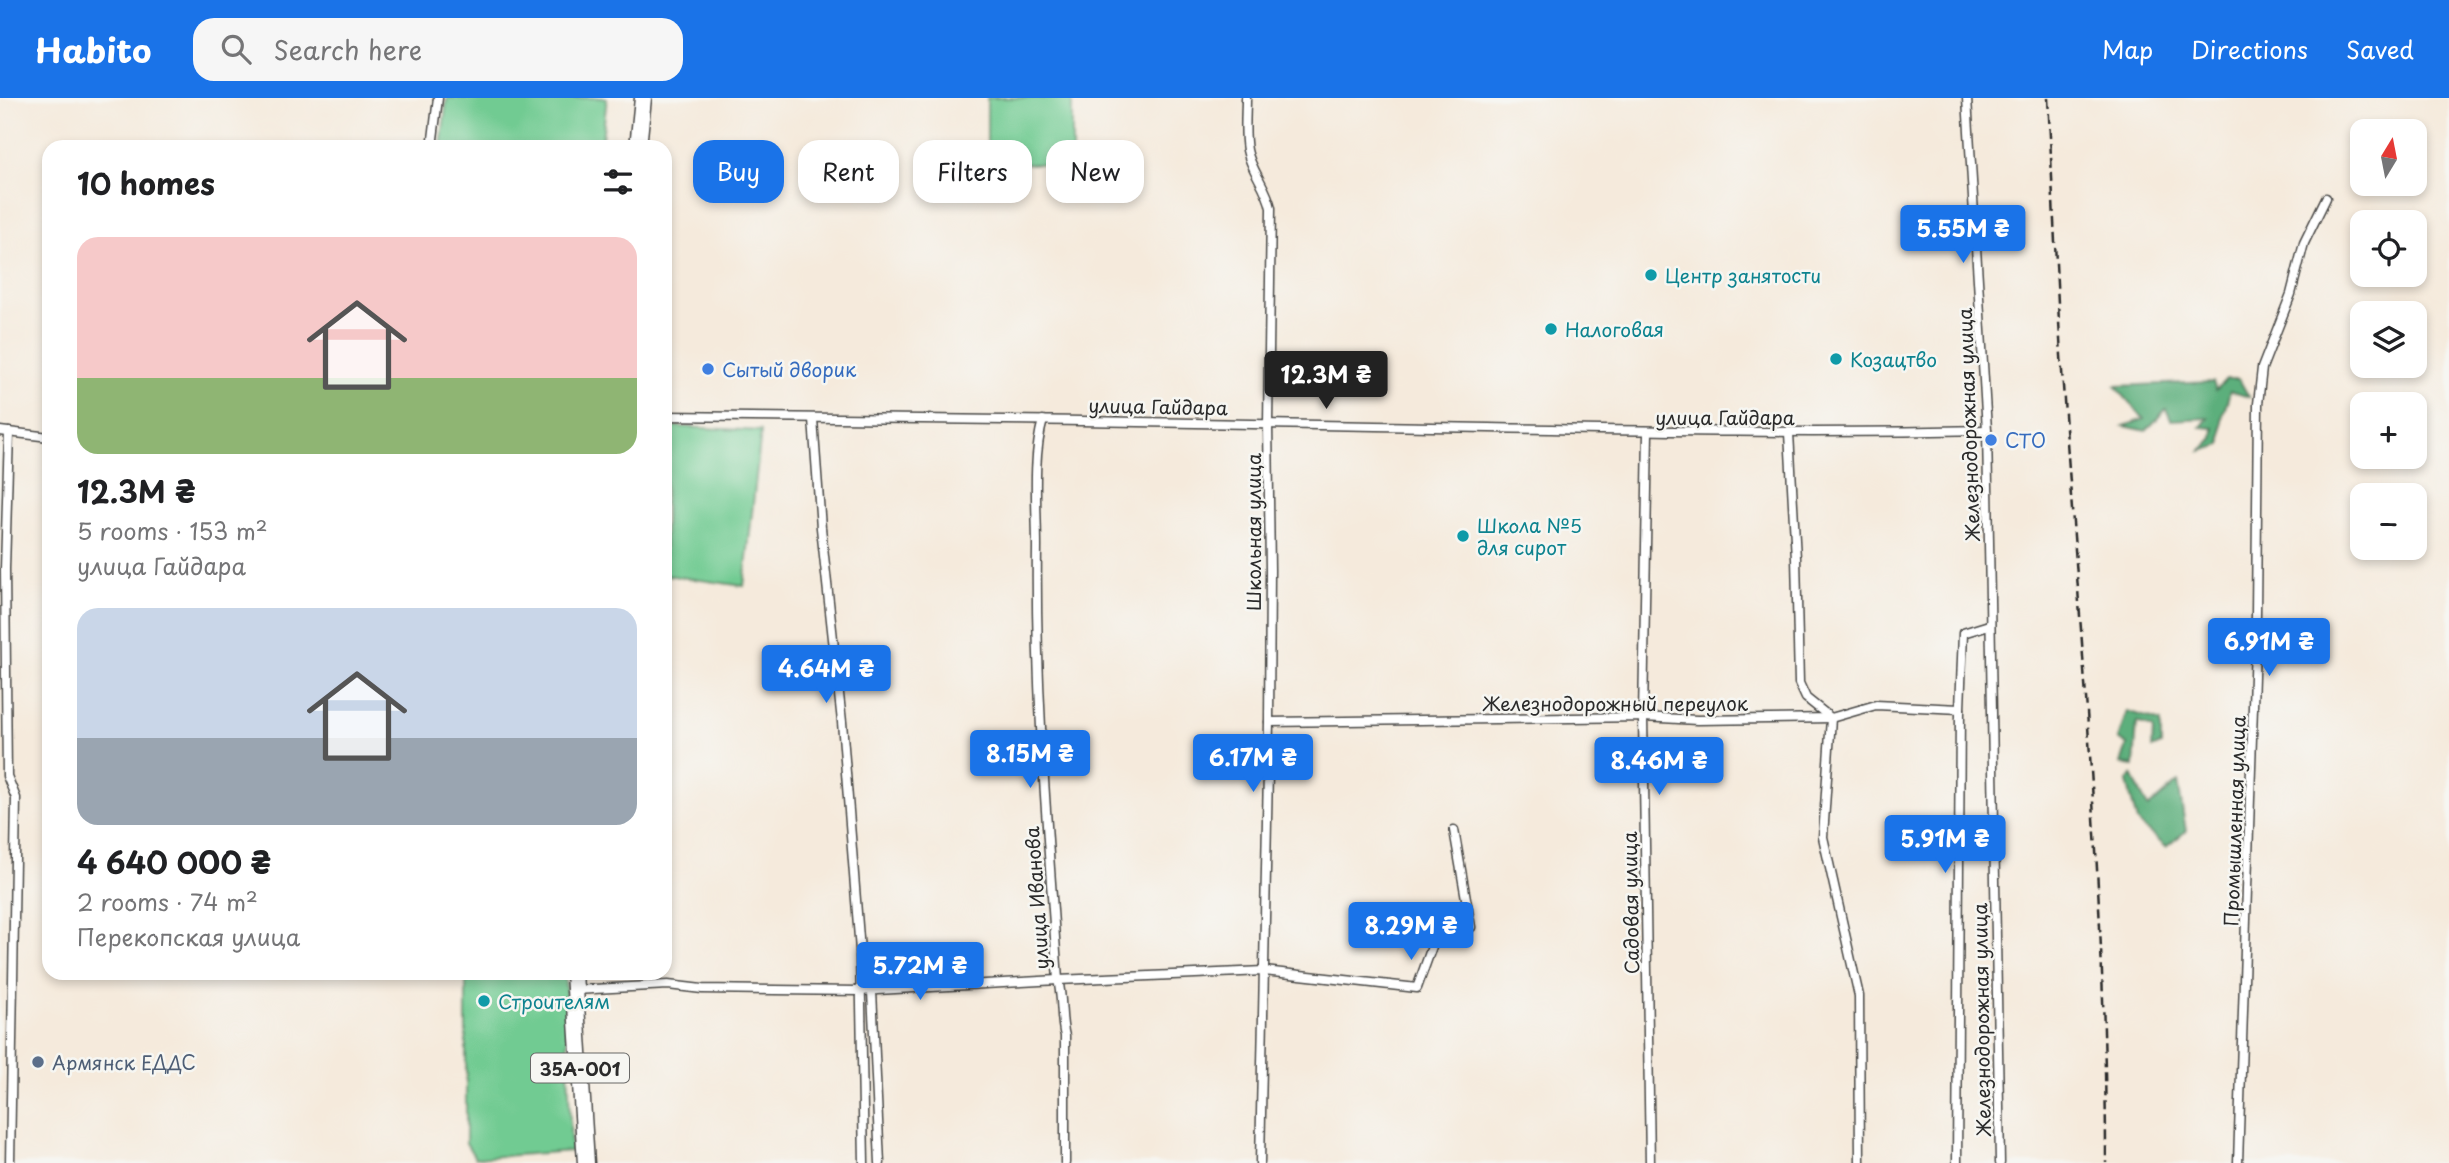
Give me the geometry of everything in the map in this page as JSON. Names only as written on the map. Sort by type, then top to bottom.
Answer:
[{"type":"highway","points":[[639,140],[643,98]]},
{"type":"highway","name":"35А-001","points":[[574,980],[586,1163]]},
{"type":"street","points":[[433,140],[438,98]]},
{"type":"street","name":"Школьная улица","points":[[1246,98],[1247,149],[1271,208],[1268,424],[1269,722],[1260,1163]]},
{"type":"street","name":"Железнодорожная улица","points":[[1967,98],[1987,430],[2000,1163]]},
{"type":"street","name":"Промышленная улица","points":[[2238,1163],[2256,629],[2258,404],[2262,368],[2291,294],[2304,243],[2326,198]]},
{"type":"street","name":"улица Гайдара","points":[[672,416],[1044,420],[1648,432],[1987,430]]},
{"type":"street","points":[[813,419],[821,527],[842,722],[860,951],[864,1163]]},
{"type":"street","name":"улица Иванова","points":[[1044,420],[1040,431],[1037,482],[1036,628],[1058,979],[1063,997],[1060,1017],[1065,1036],[1065,1163]]},
{"type":"street","points":[[10,1163],[16,798],[5,786],[5,431],[42,436]]},
{"type":"street","name":"Садовая улица","points":[[1648,432],[1643,717],[1650,1163]]},
{"type":"street","points":[[1789,433],[1797,558],[1800,683],[1806,698],[1831,718],[1823,837],[1859,996],[1860,1163]]},
{"type":"street","name":"Железнодорожная улица","points":[[1957,1163],[1960,709],[1963,633],[1989,625]]},
{"type":"street","name":"Железнодорожный переулок","points":[[1269,722],[1643,717],[1698,720],[1831,718],[1876,705],[1960,709]]},
{"type":"street","points":[[575,990],[668,985],[702,989],[859,992],[1058,979],[1264,971],[1417,988],[1434,941],[1471,927],[1454,830]]},
{"type":"street","points":[[872,991],[880,1163]]},
{"type":"green space","points":[[447,98],[607,98],[602,140],[442,140]]},
{"type":"green space","points":[[987,98],[1072,98],[1072,140],[1046,140],[1046,164],[1032,164],[1032,140],[987,140]]},
{"type":"green space","points":[[2226,379],[2239,379],[2249,397],[2230,391],[2222,419],[2222,445],[2201,451],[2213,438],[2214,428],[2201,427],[2208,418],[2171,420],[2166,409],[2146,431],[2124,426],[2144,419],[2115,386],[2213,382],[2216,390]]},
{"type":"green space","points":[[672,426],[761,431],[744,586],[672,576]]},
{"type":"green space","points":[[2127,711],[2161,722],[2161,745],[2152,749],[2153,729],[2137,722],[2134,766],[2121,764],[2127,745],[2118,739]]},
{"type":"green space","points":[[2132,775],[2148,808],[2178,782],[2186,831],[2166,847],[2137,822],[2127,782]]},
{"type":"green space","points":[[466,980],[565,980],[571,1151],[475,1158],[466,1143]]},
{"type":"railway","points":[[2048,98],[2062,371],[2097,866],[2106,1163]]},
{"type":"place","name":"Центр занятости","points":[[1651,275]]},
{"type":"place","name":"Налоговая","points":[[1551,329]]},
{"type":"place","name":"Козацтво","points":[[1836,359]]},
{"type":"place","name":"Сытый дворик","points":[[708,369]]},
{"type":"place","name":"СТО","points":[[1991,440]]},
{"type":"place","name":"Школа №5 для сирот","points":[[1463,536]]},
{"type":"place","name":"Строителям","points":[[484,1001]]},
{"type":"place","name":"Армянск ЕДДС","points":[[38,1062]]}]
